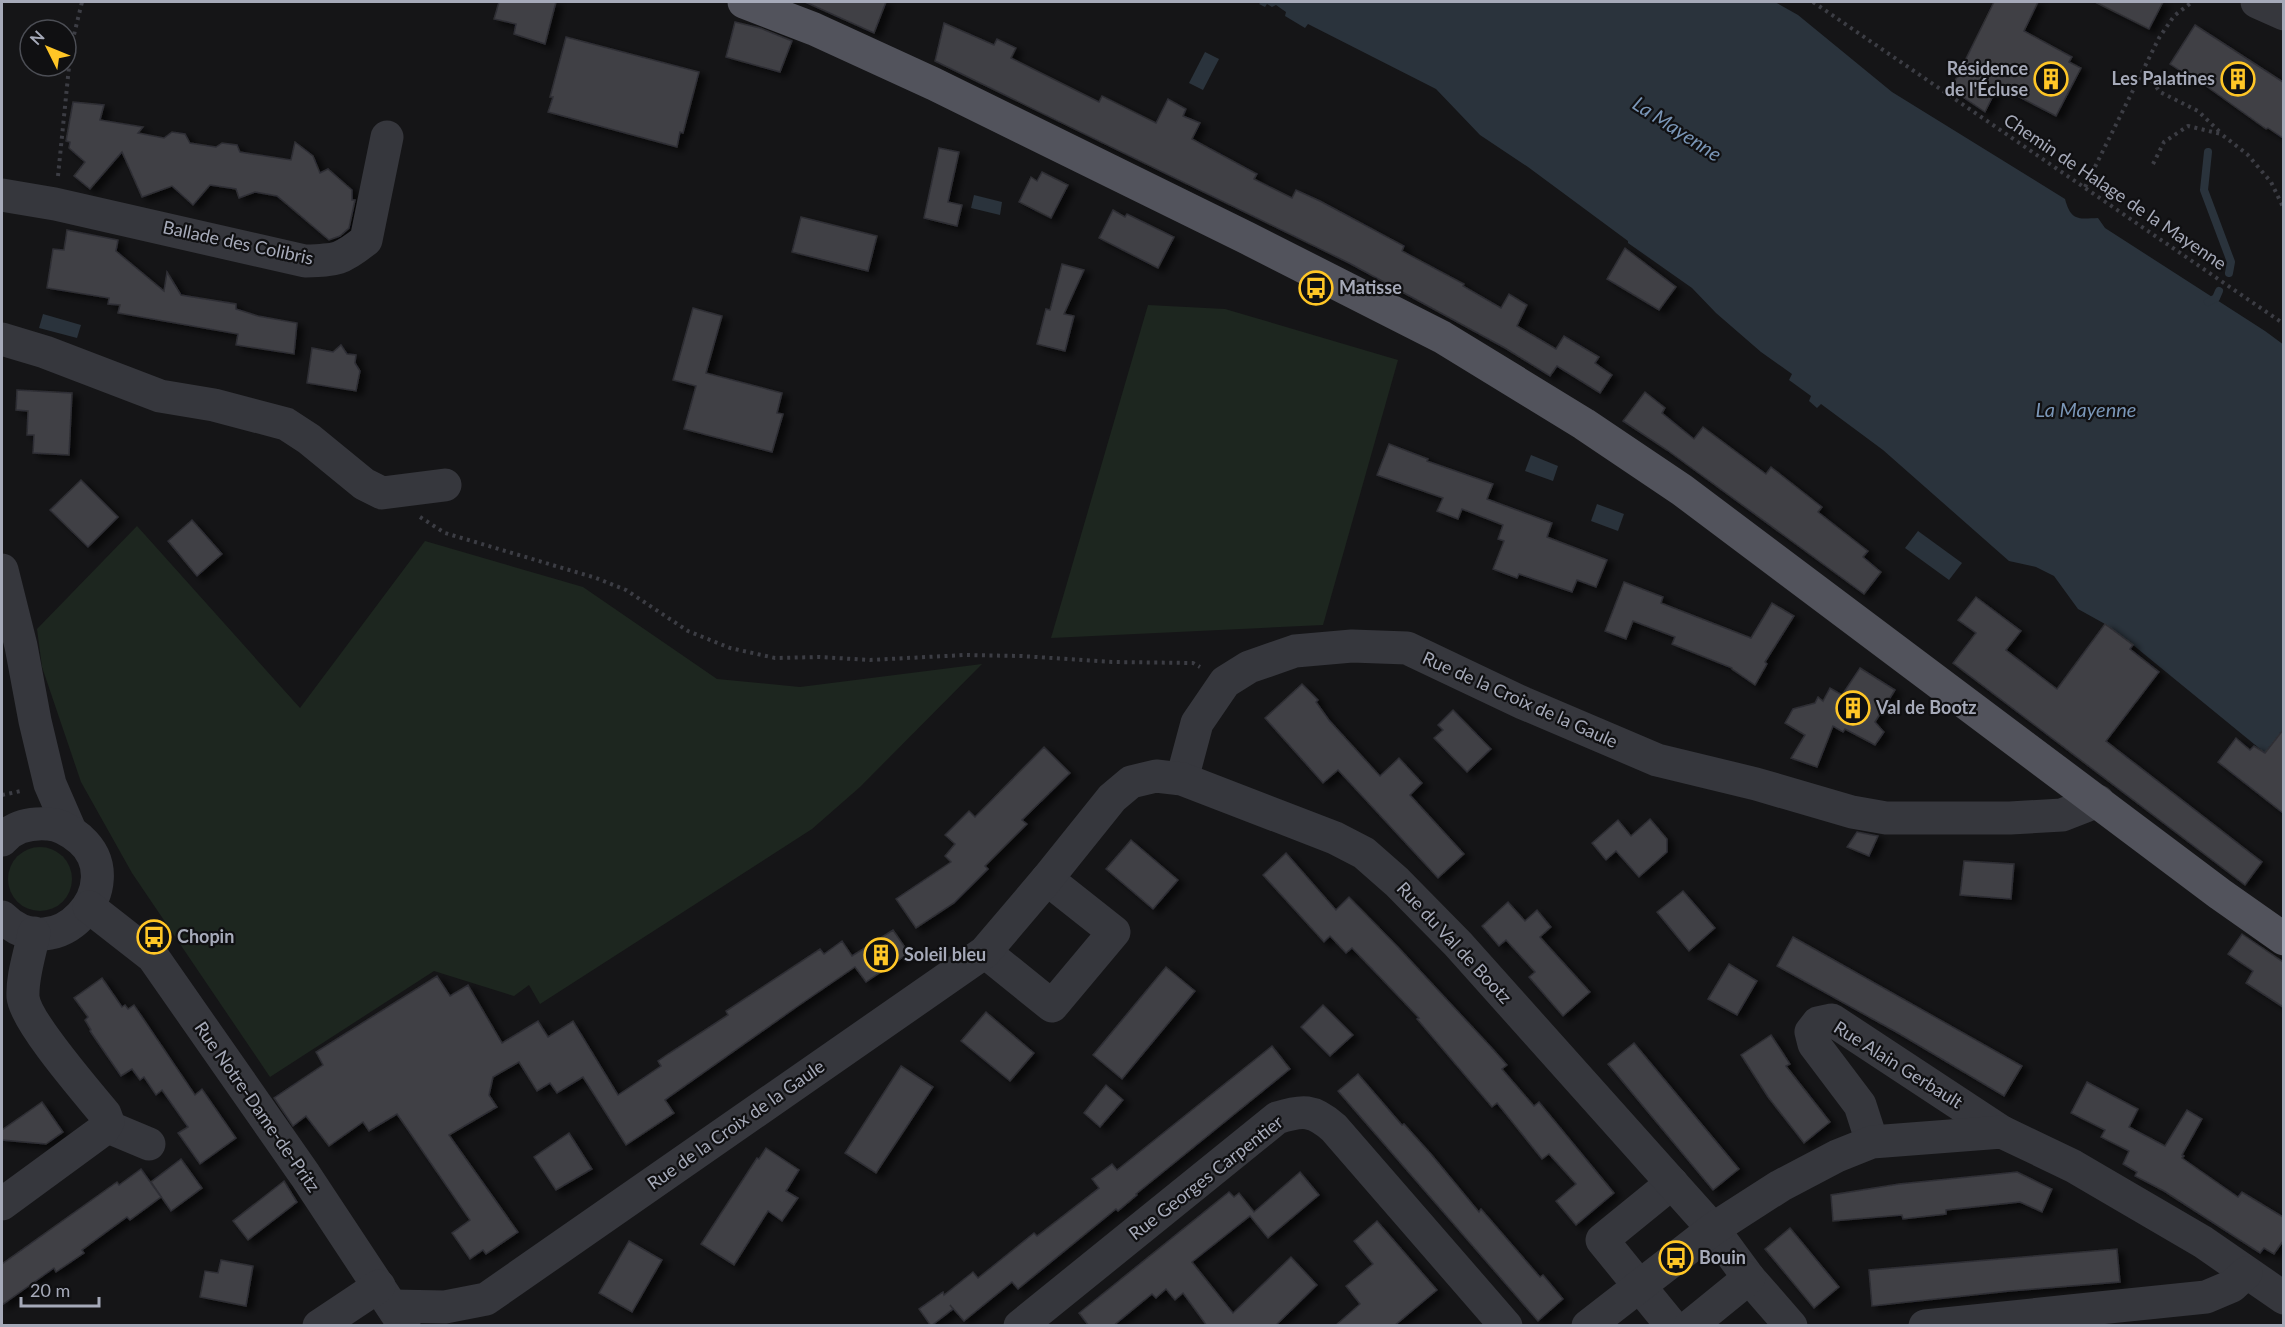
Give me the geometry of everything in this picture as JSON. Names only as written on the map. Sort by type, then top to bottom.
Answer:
[{"type":"main road","points":[[744,2],[814,29],[934,84],[1442,337],[1584,424],[1682,490],[2283,939]]},
{"type":"street","name":"Ballade des Colibris","points":[[2,195],[55,204],[305,261],[334,261],[366,240],[387,137]]},
{"type":"street","points":[[2,339],[45,352],[160,396],[214,405],[286,424],[309,439],[364,484],[382,493],[445,485]]},
{"type":"street","points":[[2,570],[21,646],[50,784],[70,831]]},
{"type":"street","name":"Rue de la Croix de la Gaule","points":[[392,1306],[445,1307],[482,1312],[986,951],[1112,798],[1131,782],[1156,776],[1182,778],[1197,723],[1225,682],[1249,667],[1295,651],[1352,646],[1407,648],[1523,703],[1657,760],[1756,784],[1852,812],[1886,818],[2010,818],[2062,815],[2098,801]]},
{"type":"street","name":"Rue du Val de Bootz","points":[[1182,778],[1335,837],[1364,853],[1397,882],[1458,944],[1713,1229],[1749,1278],[1791,1326]]},
{"type":"street","points":[[36,823],[50,784]]},
{"type":"street","points":[[2,840],[19,827],[36,823],[54,824],[70,831],[84,842],[93,857],[97,874],[95,891],[89,907],[78,920],[65,928],[50,933],[34,933],[18,929],[2,917]]},
{"type":"street","points":[[986,951],[1052,1006],[1114,932],[1047,879]]},
{"type":"street","name":"Rue Notre-Dame-de-Pritz","points":[[89,907],[153,957],[311,1184],[392,1306]]},
{"type":"street","points":[[2,1204],[104,1131],[108,1122],[105,1114],[31,1019],[23,999],[24,976],[34,933]]},
{"type":"street","name":"Rue Alain Gerbault","points":[[1872,1142],[1860,1105],[1814,1044],[1811,1032],[1818,1023],[1833,1020],[2002,1132],[2073,1166],[2203,1242],[2283,1298]]},
{"type":"street","name":"Rue Georges Carpentier","points":[[1020,1326],[1277,1118],[1299,1111],[1321,1116],[1334,1128],[1506,1326]]},
{"type":"street","points":[[105,1126],[148,1144]]},
{"type":"street","name":"Rue Alain Gerbault","points":[[1588,1326],[1713,1229],[1790,1181],[1837,1156],[1872,1142],[2002,1132]]},
{"type":"street","points":[[1672,1183],[1602,1240],[1672,1326]]},
{"type":"street","points":[[1925,1326],[2206,1297],[2232,1286],[2246,1273]]},
{"type":"street","points":[[1690,1326],[1749,1278]]},
{"type":"street","points":[[319,1326],[392,1306]]},
{"type":"path","points":[[55,204],[71,47],[82,2]]},
{"type":"path","name":"Chemin de Halage de la Mayenne","points":[[1813,2],[2283,324]]},
{"type":"path","points":[[2085,187],[2160,38],[2174,16],[2192,2]]},
{"type":"path","points":[[2152,81],[2160,92],[2198,111],[2221,134],[2247,154],[2271,182],[2283,209]]},
{"type":"path","points":[[2153,164],[2164,142],[2188,126],[2221,134]]},
{"type":"path","points":[[382,493],[445,533],[596,578],[626,590],[688,631],[730,648],[775,658],[820,657],[870,660],[1010,655],[1112,662],[1193,663],[1225,682]]},
{"type":"shaded area","points":[[1148,305],[1225,309],[1398,360],[1323,625],[1051,638]]},
{"type":"shaded area","points":[[137,526],[300,708],[425,541],[583,587],[717,679],[800,687],[982,664],[860,787],[812,829],[540,1004],[529,985],[514,996],[434,971],[270,1077],[132,873],[81,782],[42,667],[37,629]]},
{"type":"shaded area","points":[[34,847],[46,847],[63,856],[70,867],[72,879],[70,891],[63,902],[46,911],[34,911],[22,906],[13,897],[8,885],[8,873],[13,861],[22,852]]},
{"type":"water","name":"La Mayenne","points":[[1261,2],[1775,2],[1798,15],[1892,92],[2065,199],[2073,215],[2080,218],[2098,218],[2105,228],[2265,331],[2284,345],[2283,730],[2265,753],[2133,645],[2105,624],[2078,609],[2054,576],[2036,567],[2009,561],[1883,450],[1821,404],[1817,408],[1809,401],[1811,396],[1789,380],[1792,374],[1761,352],[1716,313],[1692,288],[1528,167],[1480,135],[1436,89],[1308,24],[1305,28],[1285,16],[1286,12],[1276,5],[1272,7],[1267,4],[1265,7],[1259,4]]},
{"type":"water","points":[[1205,52],[1219,59],[1203,90],[1189,83]]},
{"type":"water","points":[[974,195],[1002,202],[1000,215],[971,208]]},
{"type":"water","points":[[43,314],[81,325],[77,338],[39,328]]},
{"type":"water","points":[[1531,455],[1558,466],[1553,481],[1525,471]]},
{"type":"water","points":[[1597,504],[1624,514],[1618,531],[1591,521]]},
{"type":"water","points":[[1918,531],[1962,563],[1949,580],[1905,548]]},
{"type":"building","points":[[499,2],[556,2],[545,44],[514,34],[516,24],[494,19]]},
{"type":"building","points":[[805,2],[886,2],[874,33]]},
{"type":"building","points":[[1994,2],[2038,2],[2024,31],[2072,57],[2069,62],[2081,68],[2056,116],[1998,86],[1985,112],[1951,89]]},
{"type":"building","points":[[2095,2],[2163,2],[2149,29]]},
{"type":"building","points":[[735,22],[760,28],[792,41],[780,72],[726,57]]},
{"type":"building","points":[[944,23],[994,45],[997,39],[1016,48],[1011,58],[1099,102],[1102,96],[1156,123],[1168,99],[1186,109],[1183,116],[1200,123],[1192,139],[1257,174],[1254,179],[1292,198],[1296,190],[1320,201],[1404,246],[1402,251],[1464,284],[1463,286],[1501,308],[1509,294],[1527,305],[1517,326],[1556,349],[1564,336],[1599,357],[1595,363],[1612,375],[1600,393],[1557,366],[1550,376],[1505,348],[1349,263],[935,61]]},
{"type":"building","name":"Les Palatines","points":[[2195,25],[2283,82],[2283,138],[2268,128],[2266,129],[2192,76],[2191,78],[2170,64]]},
{"type":"building","points":[[566,37],[699,72],[683,133],[680,132],[677,147],[548,112]]},
{"type":"building","points":[[73,102],[104,105],[100,120],[143,127],[138,133],[164,138],[172,132],[185,134],[190,143],[216,147],[222,143],[237,145],[240,152],[291,160],[295,142],[313,156],[320,173],[328,169],[352,190],[352,200],[355,200],[349,228],[340,236],[329,240],[277,196],[255,192],[239,198],[236,189],[210,185],[193,205],[172,186],[142,197],[122,152],[90,189],[74,176],[85,162],[69,148],[70,142],[66,141]]},
{"type":"building","points":[[939,148],[959,152],[948,202],[962,205],[957,226],[924,218]]},
{"type":"building","points":[[1042,172],[1068,185],[1051,218],[1019,202],[1031,177],[1037,181]]},
{"type":"building","points":[[1113,210],[1125,217],[1127,214],[1174,237],[1158,268],[1099,238]]},
{"type":"building","points":[[801,217],[877,236],[868,271],[792,252]]},
{"type":"building","points":[[67,230],[118,240],[116,251],[164,291],[167,272],[181,295],[236,304],[236,309],[258,316],[297,323],[294,354],[236,345],[238,334],[118,313],[120,305],[108,304],[109,298],[47,288],[53,249],[64,250]]},
{"type":"building","points":[[1625,248],[1676,287],[1659,310],[1607,279]]},
{"type":"building","points":[[1062,264],[1084,270],[1064,314],[1074,316],[1065,351],[1037,344],[1046,309],[1050,310]]},
{"type":"building","points":[[693,308],[722,316],[706,373],[782,393],[777,413],[783,414],[772,452],[684,429],[696,386],[673,380]]},
{"type":"building","points":[[341,345],[347,354],[356,355],[355,363],[360,371],[356,391],[307,383],[312,348],[333,352]]},
{"type":"building","points":[[17,390],[72,393],[69,455],[33,453],[34,435],[27,435],[28,411],[16,410]]},
{"type":"building","points":[[1645,392],[1665,408],[1662,413],[1694,439],[1703,427],[1766,474],[1771,467],[1822,507],[1818,512],[1868,551],[1863,557],[1881,572],[1864,594],[1667,450],[1623,421]]},
{"type":"building","points":[[1389,444],[1428,459],[1427,461],[1493,484],[1487,499],[1552,523],[1547,537],[1607,560],[1596,587],[1577,580],[1572,592],[1519,574],[1517,578],[1493,569],[1504,541],[1498,539],[1503,525],[1462,509],[1458,519],[1437,511],[1443,498],[1377,475]]},
{"type":"building","points":[[81,480],[118,517],[88,547],[50,510]]},
{"type":"building","points":[[192,520],[222,554],[197,576],[168,541]]},
{"type":"building","points":[[1624,582],[1663,597],[1661,603],[1751,638],[1772,603],[1794,616],[1765,662],[1767,664],[1755,685],[1732,668],[1672,644],[1675,637],[1633,621],[1626,639],[1605,631]]},
{"type":"building","points":[[1976,597],[2021,631],[2006,650],[2057,689],[2105,624],[2133,645],[2130,649],[2159,672],[2106,741],[2262,862],[2245,885],[1953,663],[1976,633],[1958,620]]},
{"type":"building","name":"Val de Bootz","points":[[1860,668],[1895,690],[1875,722],[1884,732],[1875,745],[1845,729],[1843,732],[1833,726],[1817,767],[1791,758],[1805,735],[1785,723],[1793,709],[1815,703],[1818,697],[1823,701],[1830,688],[1842,695]]},
{"type":"building","points":[[1302,684],[1318,700],[1316,702],[1329,720],[1380,776],[1399,758],[1422,783],[1410,795],[1464,854],[1438,878],[1338,770],[1323,783],[1265,718]]},
{"type":"building","points":[[1453,710],[1491,749],[1467,772],[1434,738],[1443,730],[1438,725]]},
{"type":"building","points":[[2283,730],[2283,813],[2218,762],[2236,738],[2250,750],[2254,746],[2265,753]]},
{"type":"building","points":[[1044,747],[1070,773],[1022,820],[1027,824],[985,866],[988,869],[954,903],[916,928],[896,899],[951,862],[945,856],[955,844],[945,835],[969,811],[975,817]]},
{"type":"building","points":[[1650,819],[1667,839],[1667,852],[1639,877],[1616,851],[1606,860],[1592,843],[1618,820],[1631,836]]},
{"type":"building","points":[[1857,832],[1878,836],[1869,856],[1847,847]]},
{"type":"building","points":[[1131,840],[1178,880],[1153,909],[1106,869]]},
{"type":"building","points":[[1286,853],[1336,910],[1349,897],[1398,947],[1507,1065],[1502,1069],[1534,1106],[1539,1102],[1614,1193],[1576,1225],[1556,1201],[1576,1184],[1549,1154],[1542,1159],[1497,1103],[1492,1107],[1417,1019],[1419,1018],[1352,948],[1346,953],[1330,936],[1324,942],[1263,875]]},
{"type":"building","points":[[1964,861],[2014,864],[2011,899],[1960,895]]},
{"type":"building","points":[[1683,891],[1715,928],[1689,951],[1657,912]]},
{"type":"building","points":[[1508,902],[1525,921],[1537,910],[1551,927],[1540,937],[1590,992],[1563,1016],[1529,977],[1535,972],[1506,940],[1499,946],[1482,926]]},
{"type":"building","points":[[893,930],[909,953],[866,982],[855,967],[665,1100],[674,1113],[626,1145],[583,1077],[557,1093],[550,1083],[537,1091],[519,1062],[493,1077],[489,1095],[497,1107],[449,1135],[518,1232],[486,1254],[483,1250],[470,1259],[452,1233],[470,1220],[397,1114],[369,1131],[363,1122],[329,1146],[306,1116],[293,1126],[274,1098],[323,1065],[316,1052],[437,976],[450,996],[468,985],[502,1043],[538,1021],[548,1037],[573,1021],[618,1095],[661,1066],[658,1061],[728,1015],[726,1011],[820,949],[824,954],[842,941],[852,956]]},
{"type":"building","points":[[2242,934],[2283,962],[2283,1007],[2246,983],[2253,971],[2228,954]]},
{"type":"building","points":[[1793,937],[2022,1066],[2004,1096],[1898,1033],[1777,966]]},
{"type":"building","points":[[1729,964],[1757,981],[1737,1015],[1708,999]]},
{"type":"building","points":[[1166,967],[1195,991],[1122,1079],[1093,1055]]},
{"type":"building","points":[[102,978],[122,1007],[125,1005],[128,1009],[134,1005],[195,1095],[202,1089],[236,1138],[200,1164],[178,1133],[188,1127],[162,1090],[156,1095],[144,1077],[140,1080],[132,1069],[121,1076],[90,1031],[85,1020],[88,1017],[74,998]]},
{"type":"building","points":[[1323,1005],[1353,1035],[1330,1056],[1301,1027]]},
{"type":"building","points":[[986,1012],[1034,1053],[1010,1081],[961,1041]]},
{"type":"building","points":[[1771,1035],[1790,1064],[1786,1066],[1830,1122],[1804,1143],[1768,1097],[1741,1055]]},
{"type":"building","points":[[1634,1043],[1739,1169],[1713,1190],[1608,1064]]},
{"type":"building","points":[[1272,1046],[1290,1069],[1118,1211],[1116,1209],[1018,1289],[1012,1282],[964,1321],[950,1305],[953,1309],[931,1326],[919,1309],[943,1292],[944,1295],[973,1272],[978,1278],[1034,1233],[1037,1236],[1099,1188],[1092,1179],[1112,1164],[1117,1170]]},
{"type":"building","points":[[901,1066],[933,1087],[876,1173],[845,1153]]},
{"type":"building","points":[[1358,1074],[1402,1125],[1404,1124],[1431,1154],[1479,1212],[1481,1209],[1540,1277],[1543,1275],[1563,1299],[1538,1321],[1338,1091]]},
{"type":"building","points":[[2087,1082],[2138,1109],[2129,1127],[2165,1146],[2187,1110],[2202,1119],[2182,1158],[2238,1197],[2242,1192],[2283,1217],[2283,1241],[2274,1254],[2264,1248],[2260,1253],[2164,1191],[2135,1176],[2137,1172],[2123,1164],[2129,1151],[2101,1137],[2105,1130],[2071,1113]]},
{"type":"building","points":[[1106,1085],[1123,1100],[1100,1127],[1084,1113]]},
{"type":"building","points":[[42,1102],[63,1132],[46,1144],[2,1140],[2,1130]]},
{"type":"building","points":[[569,1133],[592,1169],[556,1190],[534,1157]]},
{"type":"building","points":[[766,1148],[799,1170],[786,1191],[798,1198],[782,1221],[768,1211],[734,1265],[701,1244],[757,1158],[759,1159]]},
{"type":"building","points":[[181,1159],[202,1188],[171,1211],[151,1182]]},
{"type":"building","points":[[141,1169],[161,1197],[130,1220],[127,1217],[82,1250],[84,1253],[56,1272],[54,1268],[2,1305],[2,1264],[117,1182],[119,1185]]},
{"type":"building","points":[[1300,1172],[1319,1195],[1268,1238],[1250,1216],[1192,1262],[1233,1313],[1291,1257],[1317,1285],[1275,1326],[1207,1326],[1183,1293],[1175,1300],[1166,1289],[1156,1298],[1152,1294],[1113,1326],[1089,1326],[1079,1313],[1229,1192],[1234,1197],[1239,1193],[1254,1212]]},
{"type":"building","points":[[2017,1172],[2052,1189],[2042,1212],[2020,1202],[1946,1210],[1946,1214],[1903,1219],[1902,1215],[1833,1221],[1831,1195],[1899,1184]]},
{"type":"building","points":[[284,1181],[297,1202],[248,1240],[233,1221]]},
{"type":"building","points":[[1377,1221],[1437,1290],[1394,1326],[1335,1326],[1360,1304],[1346,1286],[1373,1264],[1354,1241]]},
{"type":"building","points":[[1790,1228],[1839,1287],[1814,1308],[1765,1249]]},
{"type":"building","points":[[629,1241],[662,1260],[632,1312],[599,1293]]},
{"type":"building","points":[[2117,1249],[2120,1282],[1872,1306],[1869,1270]]},
{"type":"building","points":[[221,1260],[253,1266],[246,1306],[200,1297],[205,1271],[218,1273]]},
{"type":"waterway","points":[[2208,152],[2204,190],[2231,262],[2229,273]]},
{"type":"waterway","points":[[2208,302],[2216,298],[2219,291]]},
{"type":"place","name":"Résidence de l'Écluse","points":[[2051,79]]},
{"type":"place","name":"Les Palatines","points":[[2238,79]]},
{"type":"place","name":"Matisse","points":[[1316,288]]},
{"type":"place","name":"Val de Bootz","points":[[1853,708]]},
{"type":"place","name":"Chopin","points":[[154,937]]},
{"type":"place","name":"Soleil bleu","points":[[881,955]]},
{"type":"place","name":"Bouin","points":[[1676,1258]]}]
